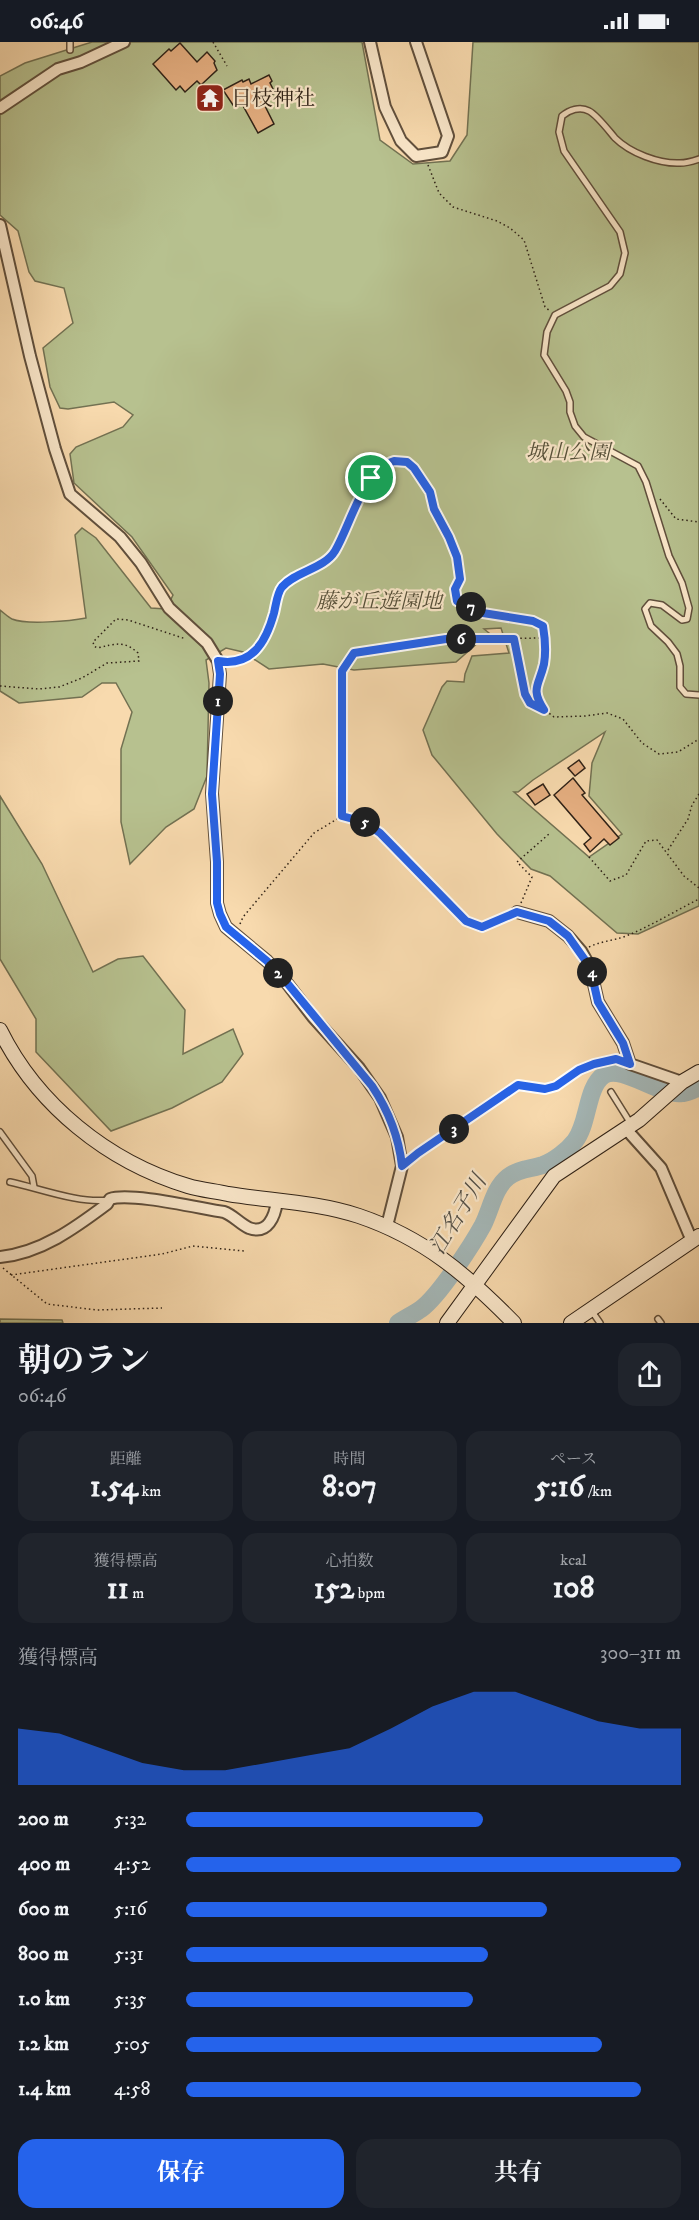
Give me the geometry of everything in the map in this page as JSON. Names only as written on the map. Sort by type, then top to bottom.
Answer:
[{"type":"street","points":[[0,108],[58,69],[81,62],[124,42]]},
{"type":"street","points":[[369,42],[386,107],[401,141],[416,156],[442,152],[448,136],[416,42]]},
{"type":"street","points":[[0,225],[30,356],[55,449],[70,494],[120,537],[141,563],[169,608],[197,632],[218,661],[220,674],[212,794],[217,862],[217,903],[226,927],[283,978],[380,1098],[397,1137],[402,1166],[387,1226]]},
{"type":"street","points":[[517,912],[549,921],[568,936],[580,951],[590,967],[598,1002],[623,1043],[630,1064],[681,1083]]},
{"type":"street","points":[[0,1030],[45,1097],[66,1117],[108,1149],[150,1172],[190,1186],[327,1208],[357,1215],[387,1226],[408,1236],[460,1271],[514,1323]]},
{"type":"street","points":[[447,1323],[554,1176],[629,1127],[665,1099],[681,1083],[699,1072]]},
{"type":"street","points":[[571,1323],[695,1239],[661,1168],[629,1127]]},
{"type":"street","points":[[0,1257],[25,1252],[58,1238],[107,1204],[110,1199],[121,1196],[224,1212],[231,1214],[246,1226],[258,1229],[273,1219],[276,1201]]},
{"type":"lane","points":[[70,42],[70,50]]},
{"type":"lane","points":[[699,159],[680,163],[659,160],[639,153],[619,142],[589,111],[570,110],[562,116],[559,132],[564,151],[620,232],[625,253],[620,274],[610,286],[555,315],[548,332],[544,355],[566,392],[575,426],[584,437],[638,466],[646,482],[662,537],[682,583],[689,608],[687,619],[682,620],[662,605],[650,603],[645,609],[651,626],[677,654],[680,666],[680,687],[686,694],[699,695]]},
{"type":"lane","points":[[402,1166],[518,1085],[545,1089],[556,1086],[579,1070],[594,1064],[616,1059],[630,1064]]},
{"type":"lane","points":[[611,1092],[629,1127]]},
{"type":"lane","points":[[0,1132],[32,1176],[34,1187]]},
{"type":"lane","points":[[10,1182],[95,1200],[110,1199]]},
{"type":"lane","points":[[591,1310],[600,1323]]},
{"type":"path","points":[[213,42],[227,66]]},
{"type":"path","points":[[428,165],[439,193],[453,207],[497,221],[524,240],[545,307],[555,315]]},
{"type":"path","points":[[218,661],[239,661],[256,651],[272,621],[280,588],[295,575],[310,569],[334,554],[371,478],[384,464],[394,461],[407,462],[414,468],[430,492],[434,509],[457,557],[460,579],[455,589],[457,601],[483,613],[533,621],[543,626],[544,664],[537,681],[536,697],[544,710]]},
{"type":"path","points":[[646,482],[676,519],[699,522]]},
{"type":"path","points":[[0,686],[39,689],[59,687],[82,678],[107,663],[139,661],[138,653],[123,643],[97,648],[94,646],[93,642],[96,637],[116,619],[128,620],[187,639]]},
{"type":"path","points":[[342,816],[342,671],[354,653],[446,639],[545,638]]},
{"type":"path","points":[[514,639],[525,694],[530,703],[554,717],[607,713],[622,719],[642,743],[658,754],[678,752],[699,739]]},
{"type":"path","points":[[668,851],[688,819],[692,805],[699,794]]},
{"type":"path","points":[[236,934],[243,917],[314,832],[342,816],[364,822],[380,833],[466,921],[482,927],[517,912],[532,877],[517,862],[549,834]]},
{"type":"path","points":[[589,857],[610,881],[626,875],[646,841],[657,840],[668,851],[684,876],[699,888]]},
{"type":"path","points":[[580,951],[601,941],[627,936],[699,899]]},
{"type":"path","points":[[11,1275],[152,1255],[193,1246],[244,1251]]},
{"type":"path","points":[[0,1266],[47,1304],[97,1310],[162,1308]]},
{"type":"green space","points":[[92,42],[362,42],[380,140],[413,164],[450,161],[467,135],[473,42],[699,42],[699,906],[638,934],[617,933],[550,876],[531,869],[497,834],[432,755],[423,730],[442,687],[447,681],[464,682],[472,656],[509,653],[501,628],[484,629],[489,633],[456,662],[354,670],[323,664],[269,669],[243,652],[226,648],[206,660],[209,683],[207,776],[194,809],[166,827],[130,864],[121,822],[121,749],[132,712],[116,683],[102,683],[82,697],[19,703],[0,691],[0,610],[12,619],[27,622],[86,618],[75,535],[82,528],[96,538],[151,608],[166,609],[173,595],[132,537],[74,483],[70,454],[76,447],[123,427],[133,415],[114,402],[68,409],[60,408],[50,387],[43,348],[73,323],[64,288],[35,281],[29,272],[18,231],[0,215],[0,76],[25,63]],"holes":[[[605,732],[592,763],[589,796],[622,834],[589,857],[514,792],[518,792]]]},
{"type":"green space","points":[[0,796],[42,864],[93,972],[118,959],[143,956],[185,1010],[183,1054],[233,1029],[243,1054],[222,1082],[172,1108],[111,1131],[36,1052],[36,1019],[0,959]]},
{"type":"green space","points":[[0,1319],[62,1320],[63,1323],[0,1323]]},
{"type":"building","points":[[180,43],[197,62],[207,52],[215,61],[217,70],[201,85],[197,81],[185,92],[180,86],[176,90],[153,64],[169,49],[171,51]]},
{"type":"building","points":[[269,75],[275,93],[262,100],[274,124],[258,133],[242,104],[235,108],[223,90],[242,80],[243,82],[249,79],[251,84]]},
{"type":"building","points":[[579,760],[585,768],[575,776],[568,768]]},
{"type":"building","points":[[573,778],[585,793],[582,795],[619,838],[610,845],[604,839],[590,852],[584,844],[591,838],[554,795]]},
{"type":"building","points":[[543,784],[550,795],[535,805],[527,794]]},
{"type":"waterway","name":"江名子川","points":[[398,1323],[421,1309],[446,1282],[483,1225],[503,1182],[516,1172],[552,1161],[575,1141],[583,1125],[594,1088],[604,1075],[621,1074],[673,1093],[684,1093],[699,1088]]},
{"type":"place","name":"日枝神社","points":[[210,98]]},
{"type":"route","points":[[394,461],[407,462],[414,468],[430,492],[434,509],[457,557],[460,579],[455,589],[457,601],[483,613],[533,621],[543,626],[544,664],[537,681],[536,697],[544,710],[530,703],[525,694],[514,639],[446,639],[354,653],[342,671],[342,816],[364,822],[380,833],[466,921],[482,927],[517,912],[549,921],[568,936],[590,967],[598,1002],[623,1043],[630,1064],[610,1059],[579,1070],[556,1086],[545,1089],[518,1085],[402,1166],[397,1137],[380,1098],[372,1086],[283,978],[267,961],[226,927],[217,903],[217,862],[212,794],[220,674],[218,661],[239,661],[256,651],[272,621],[280,588],[295,575],[310,569],[334,554],[371,478],[384,464],[394,461]]},
{"type":"park label","name":"城山公園","points":[[568,452]]},
{"type":"park label","name":"藤が丘遊園地","points":[[379,601]]}]
